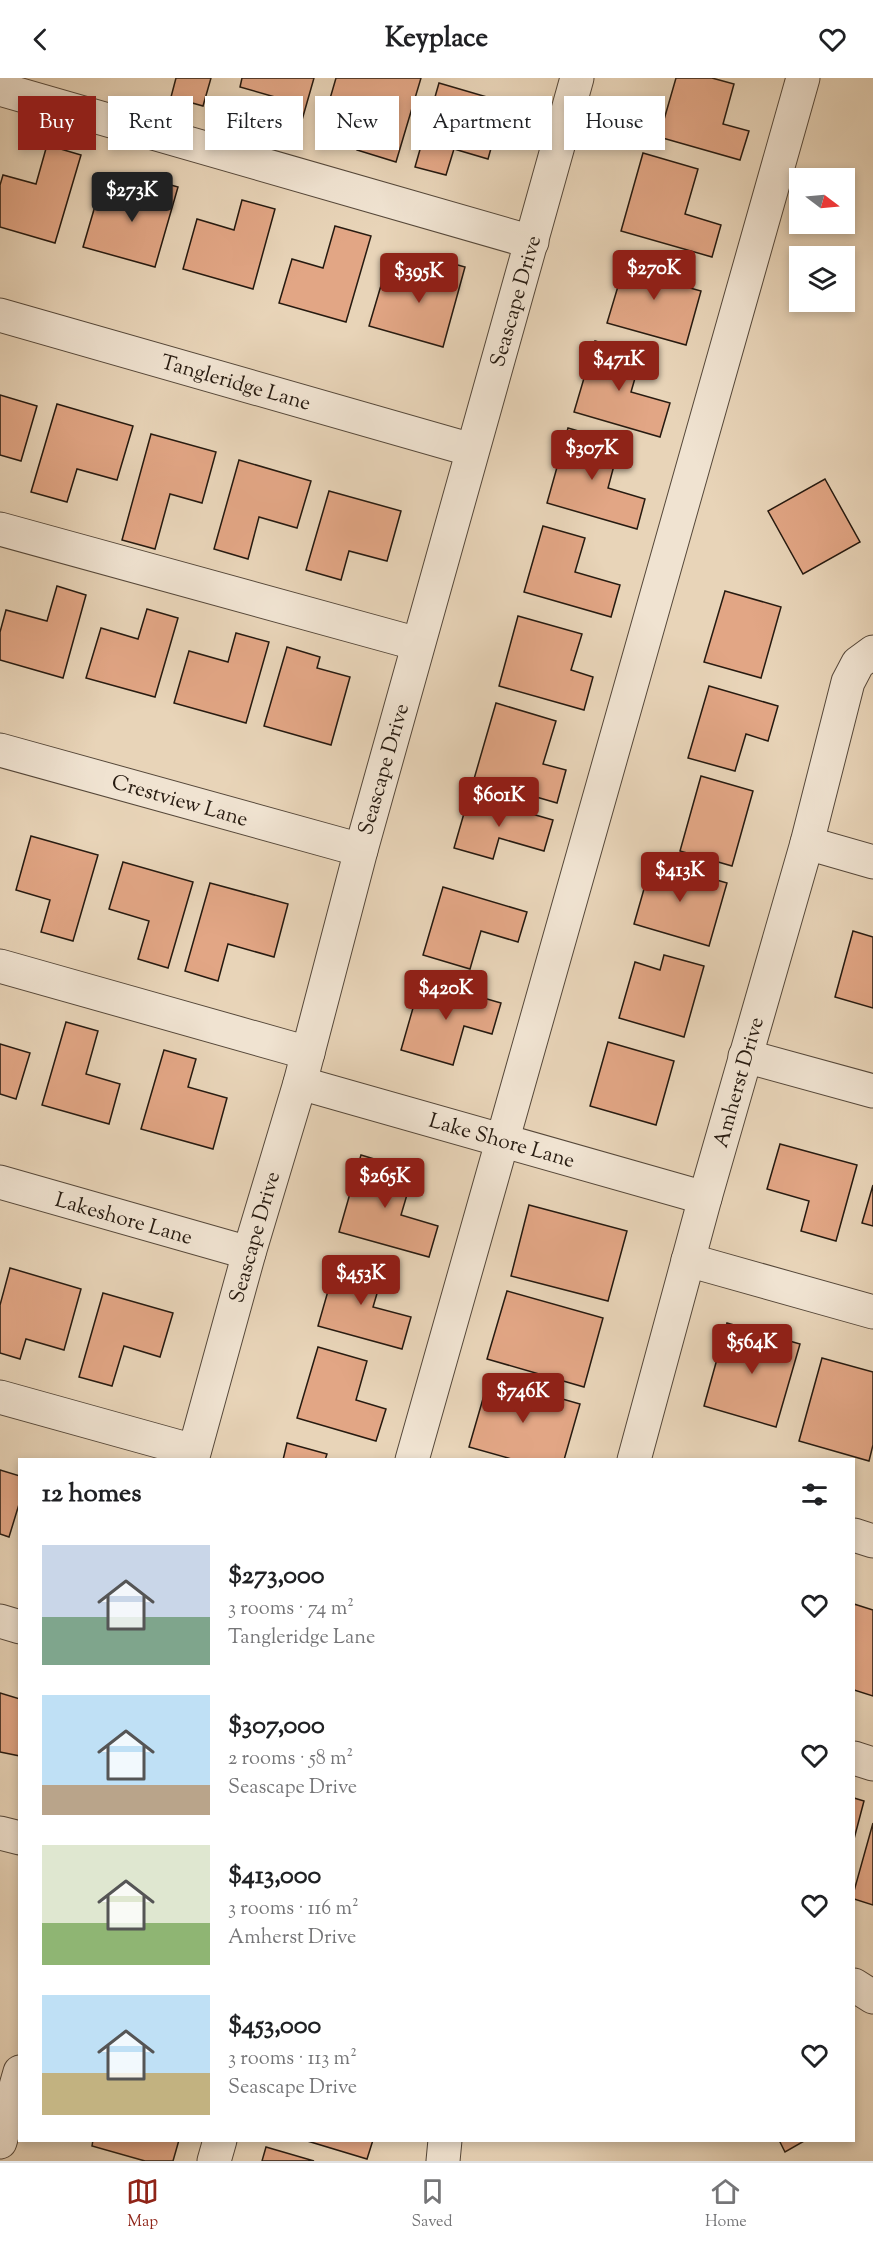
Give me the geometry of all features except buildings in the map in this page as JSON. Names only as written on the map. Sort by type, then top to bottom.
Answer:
[{"type":"street","name":"Seascape Drive","points":[[193,1455],[249,1253],[304,1068],[361,850],[577,78]]},
{"type":"street","points":[[413,1458],[804,78]]},
{"type":"street","points":[[0,89],[532,242]]},
{"type":"street","name":"Tangleridge Lane","points":[[0,315],[472,450]]},
{"type":"street","points":[[0,529],[418,644]]},
{"type":"street","name":"Amherst Drive","points":[[635,1458],[705,1198],[807,843],[848,682],[858,663],[873,652]]},
{"type":"street","name":"Crestview Lane","points":[[0,750],[361,850]]},
{"type":"street","points":[[807,843],[873,862]]},
{"type":"street","name":"Lake Shore Lane","points":[[0,966],[304,1068],[501,1140],[705,1198]]},
{"type":"street","points":[[746,1056],[873,1091]]},
{"type":"street","name":"Lakeshore Lane","points":[[0,1182],[249,1253]]},
{"type":"street","points":[[688,1260],[873,1312]]},
{"type":"street","points":[[0,1397],[193,1455]]},
{"type":"street","points":[[855,1536],[873,1541]]},
{"type":"street","points":[[0,1622],[18,1626]]},
{"type":"street","points":[[855,1758],[873,1764]]},
{"type":"street","points":[[0,1833],[18,1838]]},
{"type":"street","points":[[855,1986],[873,1997]]},
{"type":"street","points":[[0,2142],[18,2080]]},
{"type":"street","points":[[214,2161],[219,2142]]},
{"type":"street","points":[[443,2161],[445,2142]]}]
